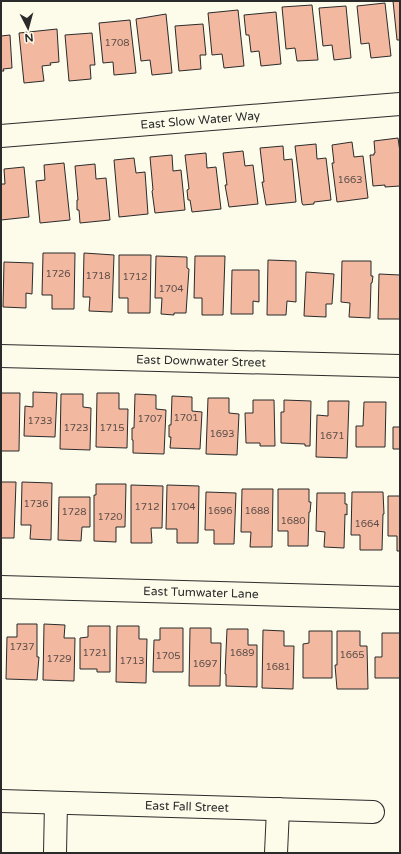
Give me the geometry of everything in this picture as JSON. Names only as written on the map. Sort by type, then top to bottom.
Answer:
[{"type":"street","name":"East Slow Water Way","points":[[1,136],[400,104]]},
{"type":"street","name":"East Downwater Street","points":[[1,356],[400,366]]},
{"type":"street","name":"East Tumwater Lane","points":[[1,587],[400,598]]},
{"type":"street","name":"East Fall Street","points":[[1,801],[373,812]]},
{"type":"street","points":[[55,853],[56,803]]},
{"type":"street","points":[[276,853],[278,809]]},
{"type":"building","points":[[393,1],[400,1],[400,40],[397,40]]},
{"type":"building","points":[[385,3],[391,56],[371,58],[369,43],[361,44],[357,6]]},
{"type":"building","points":[[312,5],[318,60],[297,61],[295,48],[286,49],[282,7]]},
{"type":"building","points":[[346,6],[351,58],[334,60],[332,45],[323,46],[319,8]]},
{"type":"building","points":[[238,10],[244,66],[224,68],[222,54],[212,55],[208,13]]},
{"type":"building","points":[[276,12],[281,64],[261,66],[259,51],[251,52],[249,35],[246,35],[244,15]]},
{"type":"building","points":[[166,14],[172,73],[152,75],[150,60],[141,61],[136,19]]},
{"type":"building","points":[[130,20],[136,73],[114,75],[113,62],[103,63],[99,23]]},
{"type":"building","points":[[203,24],[206,55],[200,55],[201,69],[179,71],[175,26]]},
{"type":"building","points":[[57,29],[59,62],[42,66],[44,81],[24,83],[19,33]]},
{"type":"building","points":[[92,33],[95,65],[90,65],[91,79],[69,81],[65,35]]},
{"type":"building","points":[[10,35],[12,68],[3,69],[4,71],[1,71],[1,36]]},
{"type":"building","points":[[398,138],[400,152],[400,186],[373,186],[370,155],[374,155],[375,153],[374,141]]},
{"type":"building","points":[[352,142],[354,157],[363,156],[368,198],[337,202],[332,163],[334,163],[332,145]]},
{"type":"building","points":[[316,144],[317,159],[326,158],[331,200],[303,205],[295,146]]},
{"type":"building","points":[[283,146],[284,160],[292,159],[296,202],[266,205],[262,182],[264,182],[260,148]]},
{"type":"building","points":[[243,151],[245,166],[253,165],[258,204],[229,207],[225,185],[227,185],[223,153]]},
{"type":"building","points":[[206,153],[207,168],[216,167],[221,209],[192,212],[190,200],[188,200],[187,190],[189,189],[185,155]]},
{"type":"building","points":[[172,155],[173,171],[181,170],[185,210],[155,213],[150,157]]},
{"type":"building","points":[[134,158],[136,173],[145,172],[148,214],[119,217],[114,160]]},
{"type":"building","points":[[64,163],[70,220],[40,223],[36,181],[45,180],[44,165]]},
{"type":"building","points":[[95,164],[96,179],[106,178],[110,220],[80,223],[79,210],[77,210],[78,200],[75,166]]},
{"type":"building","points":[[24,167],[29,217],[1,220],[1,184],[5,184],[4,169]]},
{"type":"building","points":[[43,253],[75,253],[74,309],[52,309],[52,295],[42,295]]},
{"type":"building","points":[[84,253],[114,255],[112,312],[89,311],[90,297],[83,297]]},
{"type":"building","points":[[119,255],[151,255],[150,313],[128,313],[128,298],[119,298]]},
{"type":"building","points":[[156,256],[187,257],[187,268],[189,269],[186,313],[174,313],[174,315],[161,314],[162,298],[155,298]]},
{"type":"building","points":[[195,256],[225,256],[223,315],[202,315],[202,298],[194,298]]},
{"type":"building","points":[[268,260],[296,261],[296,302],[287,301],[286,315],[267,315]]},
{"type":"building","points":[[342,261],[371,261],[371,276],[373,276],[371,283],[370,318],[349,317],[350,303],[341,302]]},
{"type":"building","points":[[4,262],[33,263],[32,294],[26,293],[26,308],[3,307]]},
{"type":"building","points":[[232,270],[259,270],[259,302],[253,301],[253,314],[231,314]]},
{"type":"building","points":[[306,272],[334,274],[332,304],[326,304],[326,317],[304,316]]},
{"type":"building","points":[[379,274],[400,275],[400,319],[378,319]]},
{"type":"building","points":[[33,392],[57,393],[55,437],[24,436],[25,406],[33,407]]},
{"type":"building","points":[[1,393],[20,393],[19,451],[1,451]]},
{"type":"building","points":[[97,393],[119,393],[119,409],[128,409],[127,448],[96,447]]},
{"type":"building","points":[[61,394],[83,394],[83,407],[91,408],[90,450],[60,449]]},
{"type":"building","points":[[135,394],[156,395],[156,409],[166,410],[164,454],[133,453],[132,428],[134,428]]},
{"type":"building","points":[[172,396],[192,397],[192,411],[202,412],[200,449],[170,448],[171,437],[169,437],[169,425],[171,425]]},
{"type":"building","points":[[208,398],[229,398],[229,413],[239,414],[237,455],[206,454]]},
{"type":"building","points":[[253,400],[274,400],[275,446],[260,446],[260,443],[246,443],[245,413],[253,413]]},
{"type":"building","points":[[284,400],[311,401],[310,446],[305,446],[305,444],[281,443],[281,412],[284,412]]},
{"type":"building","points":[[328,401],[349,401],[347,458],[316,457],[317,415],[328,416]]},
{"type":"building","points":[[364,402],[386,402],[385,447],[356,447],[356,426],[363,426]]},
{"type":"building","points":[[393,427],[400,427],[400,449],[393,449]]},
{"type":"building","points":[[1,482],[16,482],[14,538],[1,538]]},
{"type":"building","points":[[22,482],[52,483],[51,540],[30,539],[31,525],[21,525]]},
{"type":"building","points":[[96,484],[126,484],[125,527],[116,527],[116,542],[94,541],[94,495],[96,495]]},
{"type":"building","points":[[131,485],[163,486],[162,528],[151,528],[152,543],[131,543]]},
{"type":"building","points":[[167,485],[199,486],[198,543],[177,543],[177,529],[166,529]]},
{"type":"building","points":[[242,489],[273,489],[272,547],[250,547],[251,532],[241,532]]},
{"type":"building","points":[[278,489],[309,489],[309,502],[311,502],[309,512],[308,546],[288,546],[288,531],[278,531]]},
{"type":"building","points":[[206,492],[236,493],[234,544],[214,544],[214,530],[205,530]]},
{"type":"building","points":[[352,492],[383,492],[384,514],[382,550],[360,550],[360,535],[351,535]]},
{"type":"building","points":[[317,493],[345,493],[347,515],[345,514],[344,548],[324,547],[325,532],[316,531]]},
{"type":"building","points":[[388,496],[400,496],[400,551],[397,551],[397,536],[388,536]]},
{"type":"building","points":[[59,497],[90,497],[90,527],[82,527],[81,541],[58,540]]},
{"type":"building","points":[[17,624],[37,624],[37,657],[39,657],[37,680],[6,679],[7,637],[17,637]]},
{"type":"building","points":[[44,624],[65,625],[64,638],[75,638],[74,681],[43,680]]},
{"type":"building","points":[[88,626],[110,626],[110,672],[97,672],[97,669],[80,669],[80,638],[88,637]]},
{"type":"building","points":[[117,626],[139,626],[139,639],[147,639],[146,683],[116,682]]},
{"type":"building","points":[[160,628],[183,628],[183,672],[153,672],[154,640],[160,640]]},
{"type":"building","points":[[190,628],[211,628],[211,643],[221,643],[220,686],[189,686]]},
{"type":"building","points":[[227,629],[248,629],[248,645],[257,645],[257,687],[226,686],[225,674]]},
{"type":"building","points":[[263,630],[284,631],[284,646],[294,646],[293,689],[262,688]]},
{"type":"building","points":[[309,631],[332,631],[332,678],[303,678],[303,644],[309,643]]},
{"type":"building","points":[[337,631],[360,631],[360,646],[367,646],[368,689],[337,689],[335,665],[337,665]]},
{"type":"building","points":[[382,633],[400,633],[400,678],[375,678],[375,657],[382,657]]}]
